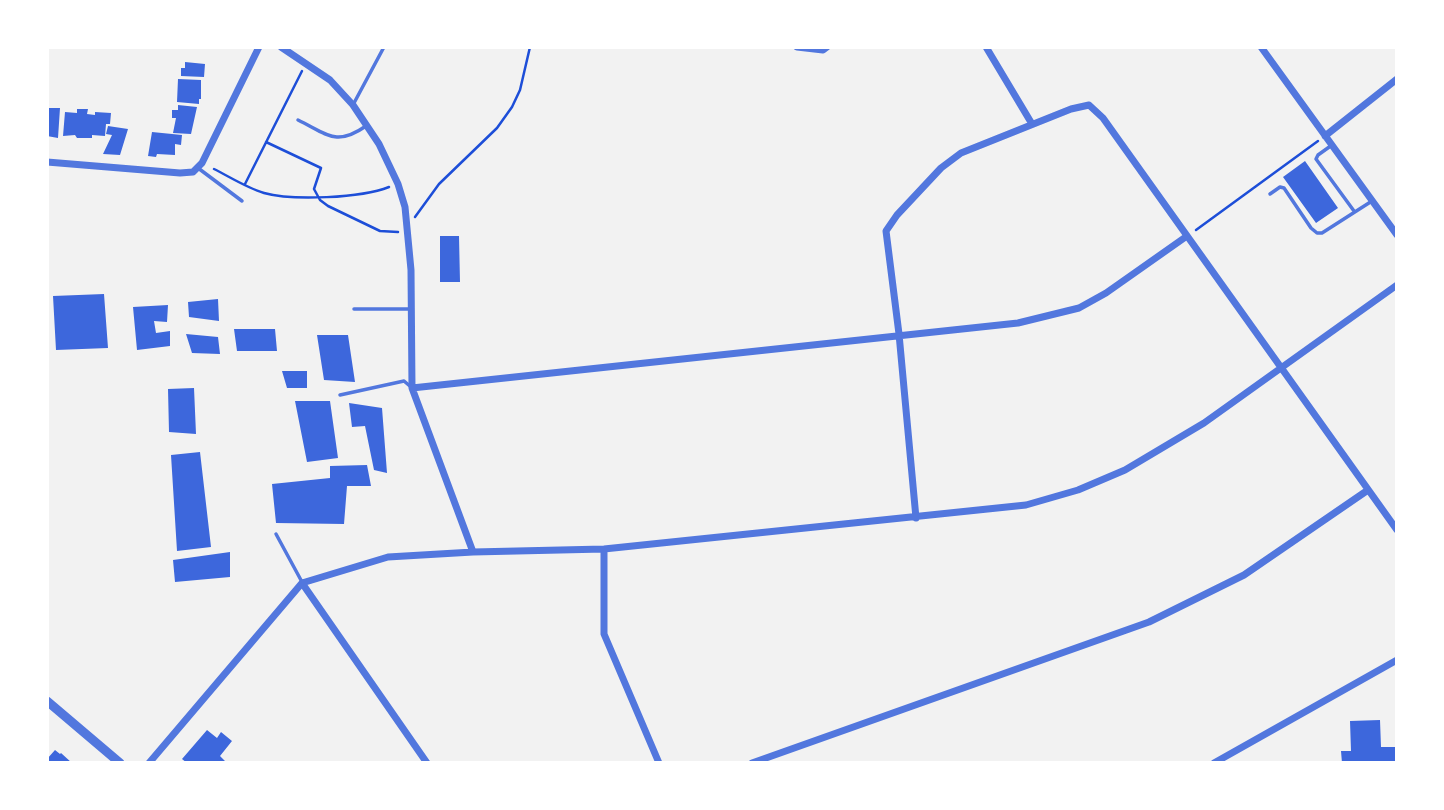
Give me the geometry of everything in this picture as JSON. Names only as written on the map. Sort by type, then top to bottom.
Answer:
[{"type":"street","points":[[47,162],[180,173],[198,167],[259,47]]},
{"type":"street","points":[[281,47],[330,80],[353,105],[368,125],[398,184],[408,228],[412,388],[472,552]]},
{"type":"street","points":[[797,47],[823,50],[827,47]]},
{"type":"street","points":[[986,47],[1032,124]]},
{"type":"street","points":[[1261,47],[1397,235]]},
{"type":"street","points":[[1325,136],[1397,79]]},
{"type":"street","points":[[916,518],[899,334],[886,231],[897,215],[941,168],[961,153],[1071,109],[1089,105],[1103,118],[1397,530]]},
{"type":"street","points":[[412,388],[1018,323],[1079,308],[1106,293],[1187,236]]},
{"type":"street","points":[[153,761],[302,583],[388,557],[604,549],[1026,505],[1078,489],[1125,470],[1204,423],[1397,285]]},
{"type":"street","points":[[752,763],[1149,622],[1244,575],[1368,490]]},
{"type":"street","points":[[604,549],[604,634],[659,763]]},
{"type":"street","points":[[302,583],[427,763]]},
{"type":"street","points":[[1216,762],[1397,660]]},
{"type":"street","points":[[47,701],[120,763]]},
{"type":"lane","points":[[353,105],[384,47]]},
{"type":"lane","points":[[298,120],[337,139],[348,138],[368,125]]},
{"type":"lane","points":[[1332,145],[1316,159],[1354,211]]},
{"type":"lane","points":[[198,167],[242,201]]},
{"type":"lane","points":[[1270,194],[1280,187],[1284,188],[1317,233],[1322,233],[1372,201]]},
{"type":"lane","points":[[354,309],[412,309]]},
{"type":"lane","points":[[340,395],[404,381],[412,388]]},
{"type":"lane","points":[[276,534],[302,583]]},
{"type":"path","points":[[266,142],[321,168],[314,184],[318,198],[328,206],[380,231],[395,233],[408,228],[439,184],[497,128],[520,90],[530,47]]},
{"type":"path","points":[[245,184],[306,62]]},
{"type":"path","points":[[1187,236],[1325,136]]},
{"type":"path","points":[[198,167],[265,193],[318,198],[363,195],[398,184]]},
{"type":"building","points":[[185,62],[205,64],[204,77],[181,76],[181,68],[185,68]]},
{"type":"building","points":[[178,79],[201,80],[199,104],[177,102]]},
{"type":"building","points":[[178,105],[197,107],[191,134],[173,133],[176,118],[172,118],[172,110],[178,110]]},
{"type":"building","points":[[48,108],[60,108],[58,138],[47,136]]},
{"type":"building","points":[[77,109],[88,109],[87,114],[95,115],[95,112],[111,113],[105,136],[63,136],[65,112],[77,113]]},
{"type":"building","points":[[108,126],[128,129],[120,155],[103,154],[112,135],[106,134]]},
{"type":"building","points":[[152,132],[182,135],[181,145],[175,144],[175,155],[148,156]]},
{"type":"building","points":[[1305,161],[1338,208],[1316,223],[1283,177]]},
{"type":"building","points":[[440,236],[459,236],[460,282],[440,282]]},
{"type":"building","points":[[104,294],[108,348],[56,350],[53,296]]},
{"type":"building","points":[[218,299],[219,321],[189,317],[188,302]]},
{"type":"building","points":[[168,305],[167,322],[154,321],[156,333],[170,331],[170,346],[137,350],[133,307]]},
{"type":"building","points":[[234,329],[275,329],[277,351],[237,351]]},
{"type":"building","points":[[186,334],[218,337],[220,354],[192,353]]},
{"type":"building","points":[[317,335],[348,335],[355,382],[324,380]]},
{"type":"building","points":[[282,371],[307,371],[307,388],[287,388]]},
{"type":"building","points":[[194,388],[196,434],[169,432],[168,389]]},
{"type":"building","points":[[295,401],[330,401],[338,458],[307,462]]},
{"type":"building","points":[[349,403],[382,408],[387,473],[374,470],[365,426],[352,427]]},
{"type":"building","points":[[200,452],[211,547],[177,551],[171,455]]},
{"type":"building","points":[[367,465],[371,486],[347,486],[344,524],[276,523],[272,484],[330,478],[330,466]]},
{"type":"building","points":[[230,552],[230,577],[175,582],[173,560]]},
{"type":"building","points":[[1380,720],[1381,747],[1397,747],[1397,763],[1342,763],[1341,751],[1351,751],[1350,721]]},
{"type":"building","points":[[207,730],[217,738],[221,732],[232,741],[220,756],[227,763],[187,763],[182,759]]},
{"type":"building","points":[[55,750],[61,753],[72,763],[47,763]]}]
